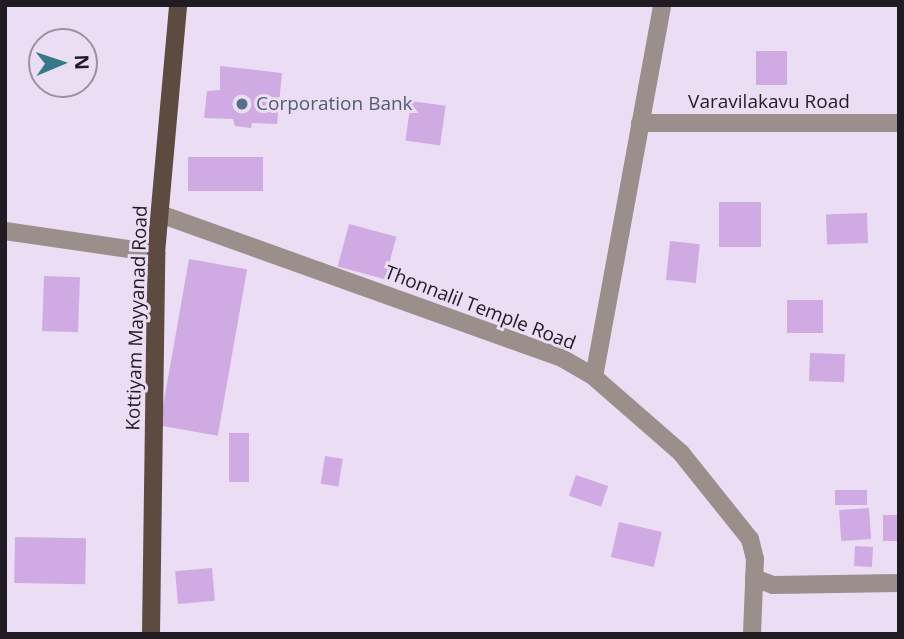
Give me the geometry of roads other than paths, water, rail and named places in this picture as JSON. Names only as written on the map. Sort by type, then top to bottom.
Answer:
[{"type":"main road","name":"Kottiyam Mayyanad Road","points":[[151,634],[156,254],[178,5]]},
{"type":"street","points":[[594,377],[662,5]]},
{"type":"street","name":"Varavilakavu Road","points":[[640,123],[899,123]]},
{"type":"street","name":"Thonnalil Temple Road","points":[[160,214],[560,357],[594,377],[681,453],[736,517],[750,539],[754,578],[752,634]]},
{"type":"street","points":[[5,232],[156,254]]},
{"type":"street","points":[[754,578],[773,585],[899,583]]},
{"type":"place","name":"Corporation Bank","points":[[242,104]]}]
